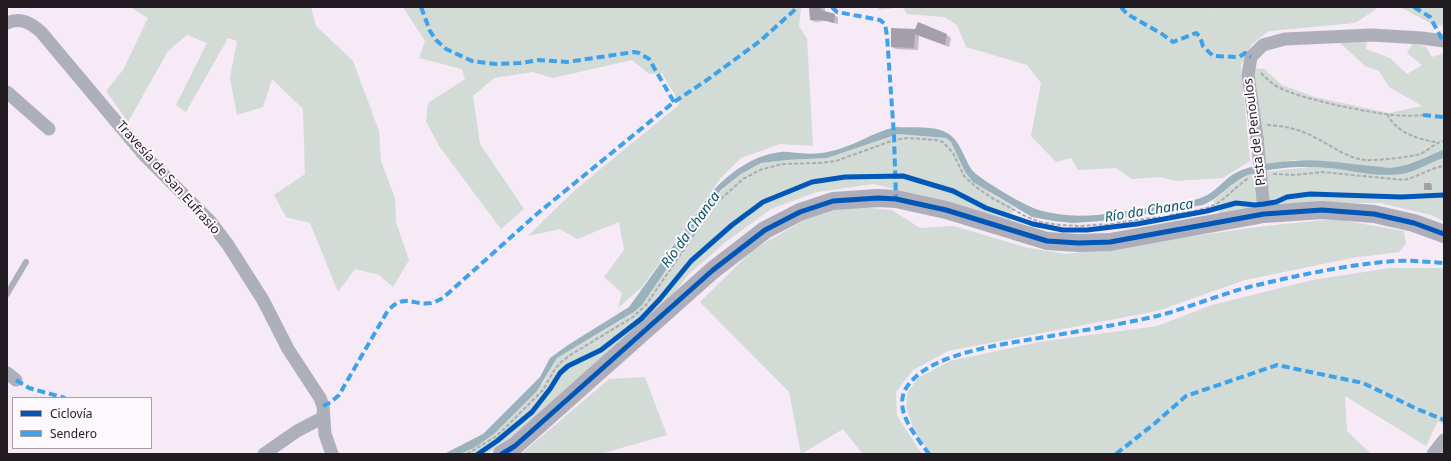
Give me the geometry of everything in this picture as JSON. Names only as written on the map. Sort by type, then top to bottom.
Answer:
[{"type":"street","name":"Travesía de San Eufrasio","points":[[7,23],[19,20],[26,21],[41,32],[145,156],[210,222],[228,245],[263,300],[288,349],[320,398],[323,406],[325,434],[332,454]]},
{"type":"street","points":[[1251,57],[1263,44],[1285,39],[1372,35],[1444,41]]},
{"type":"street","name":"Pista de Penoulos","points":[[1251,57],[1248,75],[1256,124],[1264,207]]},
{"type":"street","points":[[7,92],[49,129]]},
{"type":"street","points":[[502,454],[515,446],[713,270],[765,230],[800,212],[833,201],[871,198],[896,199],[946,210],[1047,241],[1079,244],[1110,242],[1264,207],[1374,214],[1414,223],[1444,234]]},
{"type":"street","points":[[264,454],[297,431],[324,417]]},
{"type":"street","points":[[1432,454],[1444,440]]},
{"type":"lane","points":[[7,294],[26,262]]},
{"type":"path","points":[[1251,57],[1257,69],[1267,80],[1279,88],[1306,98],[1387,114],[1412,116],[1423,114]]},
{"type":"path","points":[[1387,114],[1391,121],[1404,132],[1418,139],[1436,143]]},
{"type":"path","points":[[1256,124],[1281,126],[1299,130],[1349,156],[1365,160],[1420,154],[1436,143],[1444,141]]},
{"type":"path","points":[[468,454],[495,437],[509,424],[543,390],[555,369],[561,362],[640,312],[715,204],[743,179],[760,170],[782,164],[836,161],[894,140],[908,138],[937,140],[948,146],[964,176],[976,187],[992,198],[1027,217],[1040,222],[1081,226],[1162,217]]},
{"type":"path","points":[[1269,174],[1294,175],[1322,172],[1404,180],[1414,178],[1437,167],[1444,166]]},
{"type":"path","points":[[1169,215],[1206,208],[1216,204],[1251,177]]},
{"type":"path","points":[[1015,218],[1033,224],[1063,230],[1087,230],[1137,224],[1222,207]]},
{"type":"path","points":[[646,314],[651,309]]},
{"type":"path","points":[[541,400],[550,389]]},
{"type":"path","points":[[478,454],[497,441],[520,421]]},
{"type":"shaded area","points":[[130,7],[311,7],[316,26],[353,61],[379,131],[381,161],[395,198],[396,222],[409,260],[393,287],[379,275],[355,269],[338,292],[310,223],[286,217],[274,195],[305,174],[303,109],[272,79],[263,107],[237,115],[230,78],[237,41],[228,38],[186,112],[176,105],[207,43],[187,35],[168,51],[128,122],[106,91],[123,70],[148,18]]},
{"type":"shaded area","points":[[403,7],[801,7],[799,26],[807,39],[813,146],[780,144],[741,158],[721,178],[642,287],[618,308],[622,293],[604,277],[624,250],[619,222],[577,239],[560,229],[528,236],[575,190],[680,104],[662,73],[649,74],[632,60],[553,78],[532,72],[494,78],[473,96],[480,144],[524,209],[501,229],[439,146],[426,121],[428,103],[465,79],[462,69],[419,58],[425,41]]},
{"type":"shaded area","points":[[877,7],[903,7],[879,10]]},
{"type":"shaded area","points":[[903,7],[1209,7],[1211,9],[1214,7],[1376,7],[1375,10],[1355,23],[1269,31],[1252,44],[1241,65],[1250,161],[1223,178],[1175,181],[1160,177],[1132,179],[1116,168],[1078,170],[1071,158],[1056,162],[1031,136],[1041,83],[1027,65],[966,47],[957,25],[944,17],[907,14]]},
{"type":"shaded area","points":[[1400,7],[1444,7],[1444,26],[1432,24]]},
{"type":"shaded area","points":[[1367,41],[1366,49],[1390,58],[1407,74],[1422,65],[1407,53],[1413,43],[1426,47],[1432,57],[1444,53],[1444,149],[1422,159],[1395,168],[1294,160],[1266,165],[1251,68],[1264,69],[1282,85],[1315,97],[1389,113],[1422,106],[1389,87],[1379,71],[1365,66],[1339,42]]},
{"type":"shaded area","points":[[898,134],[946,138],[951,142],[965,172],[993,195],[1014,207],[1009,223],[927,197],[874,184],[817,192],[771,209],[727,241],[689,274],[671,297],[536,417],[504,443],[486,454],[460,454],[474,448],[494,434],[543,383],[557,358],[620,321],[642,305],[722,190],[741,174],[761,163],[827,158]]},
{"type":"shaded area","points":[[1444,158],[1444,221],[1431,215],[1380,203],[1282,203],[1221,216],[1213,201],[1237,181],[1253,173],[1310,167],[1387,175]]},
{"type":"shaded area","points":[[848,206],[892,210],[920,228],[954,226],[1028,248],[1067,254],[1265,226],[1335,219],[1404,231],[1406,244],[1399,252],[1352,258],[1245,280],[1157,311],[948,351],[913,370],[896,392],[897,416],[922,454],[863,454],[843,429],[801,454],[789,392],[700,302],[754,249],[805,220]]},
{"type":"shaded area","points":[[1390,268],[1444,268],[1444,425],[1438,421],[1426,446],[1345,396],[1347,431],[1371,454],[931,454],[915,433],[906,407],[907,393],[918,378],[950,361],[1039,342],[1157,326],[1212,305],[1312,280]]},
{"type":"shaded area","points":[[645,377],[667,435],[600,454],[521,454],[609,379]]},
{"type":"water","name":"Río da Chanca","points":[[896,127],[942,130],[956,140],[972,170],[984,180],[1033,208],[1053,214],[1083,216],[1114,213],[1193,200],[1207,195],[1238,172],[1254,166],[1270,163],[1312,160],[1393,168],[1415,162],[1444,149],[1444,158],[1407,173],[1392,175],[1319,167],[1273,169],[1248,175],[1203,205],[1101,221],[1073,223],[1032,217],[973,182],[965,172],[951,142],[946,138],[898,134],[827,158],[761,163],[741,174],[721,190],[642,305],[634,312],[557,358],[537,391],[494,434],[474,448],[460,454],[444,454],[483,434],[540,377],[550,358],[629,307],[711,193],[742,166],[771,154],[783,152],[810,154],[836,150],[879,132]]},
{"type":"building","points":[[809,7],[821,7],[821,10],[835,14],[834,23],[822,20],[810,20]]},
{"type":"building","points":[[918,22],[947,34],[945,45],[915,34],[914,48],[891,47],[891,28],[915,29]]},
{"type":"building","points":[[1424,183],[1431,183],[1431,190],[1424,190]]},
{"type":"marked path","points":[[421,7],[430,31],[436,40],[446,49],[472,61],[496,64],[520,63],[539,60],[567,62],[634,52],[639,53],[649,59],[674,102]]},
{"type":"marked path","points":[[323,406],[331,402],[339,395],[387,312],[393,306],[403,301],[431,303],[443,298],[538,213],[674,102],[760,41],[798,7]]},
{"type":"marked path","points":[[832,7],[837,12],[880,20],[885,24],[894,136],[896,199]]},
{"type":"marked path","points":[[1121,7],[1127,14],[1173,42],[1196,33],[1200,37],[1203,46],[1213,56],[1239,57],[1245,53],[1251,57]]},
{"type":"marked path","points":[[1414,7],[1430,17],[1443,41]]},
{"type":"marked path","points":[[1423,115],[1444,117]]},
{"type":"marked path","points":[[929,454],[912,430],[903,411],[902,402],[904,393],[909,384],[921,373],[936,364],[955,356],[975,350],[1157,316],[1249,287],[1322,271],[1396,261],[1444,263]]},
{"type":"marked path","points":[[1116,454],[1186,396],[1277,365],[1363,383],[1444,420]]},
{"type":"marked path","points":[[16,380],[29,388],[61,397]]},
{"type":"cycle path","points":[[478,454],[497,441],[532,412],[550,389],[560,373],[568,366],[601,350],[641,319],[660,299],[691,261],[732,225],[763,202],[812,182],[845,177],[903,176],[953,191],[986,208],[1033,224],[1063,230],[1087,230],[1137,224],[1207,211],[1236,203],[1255,205],[1264,204],[1276,202],[1287,197],[1310,194],[1401,197],[1444,195]]},
{"type":"cycle path","points":[[502,454],[515,446],[713,270],[765,230],[800,212],[833,201],[878,198],[896,199],[946,210],[1047,241],[1079,243],[1110,242],[1264,214],[1322,210],[1374,214],[1414,223],[1444,234]]}]
